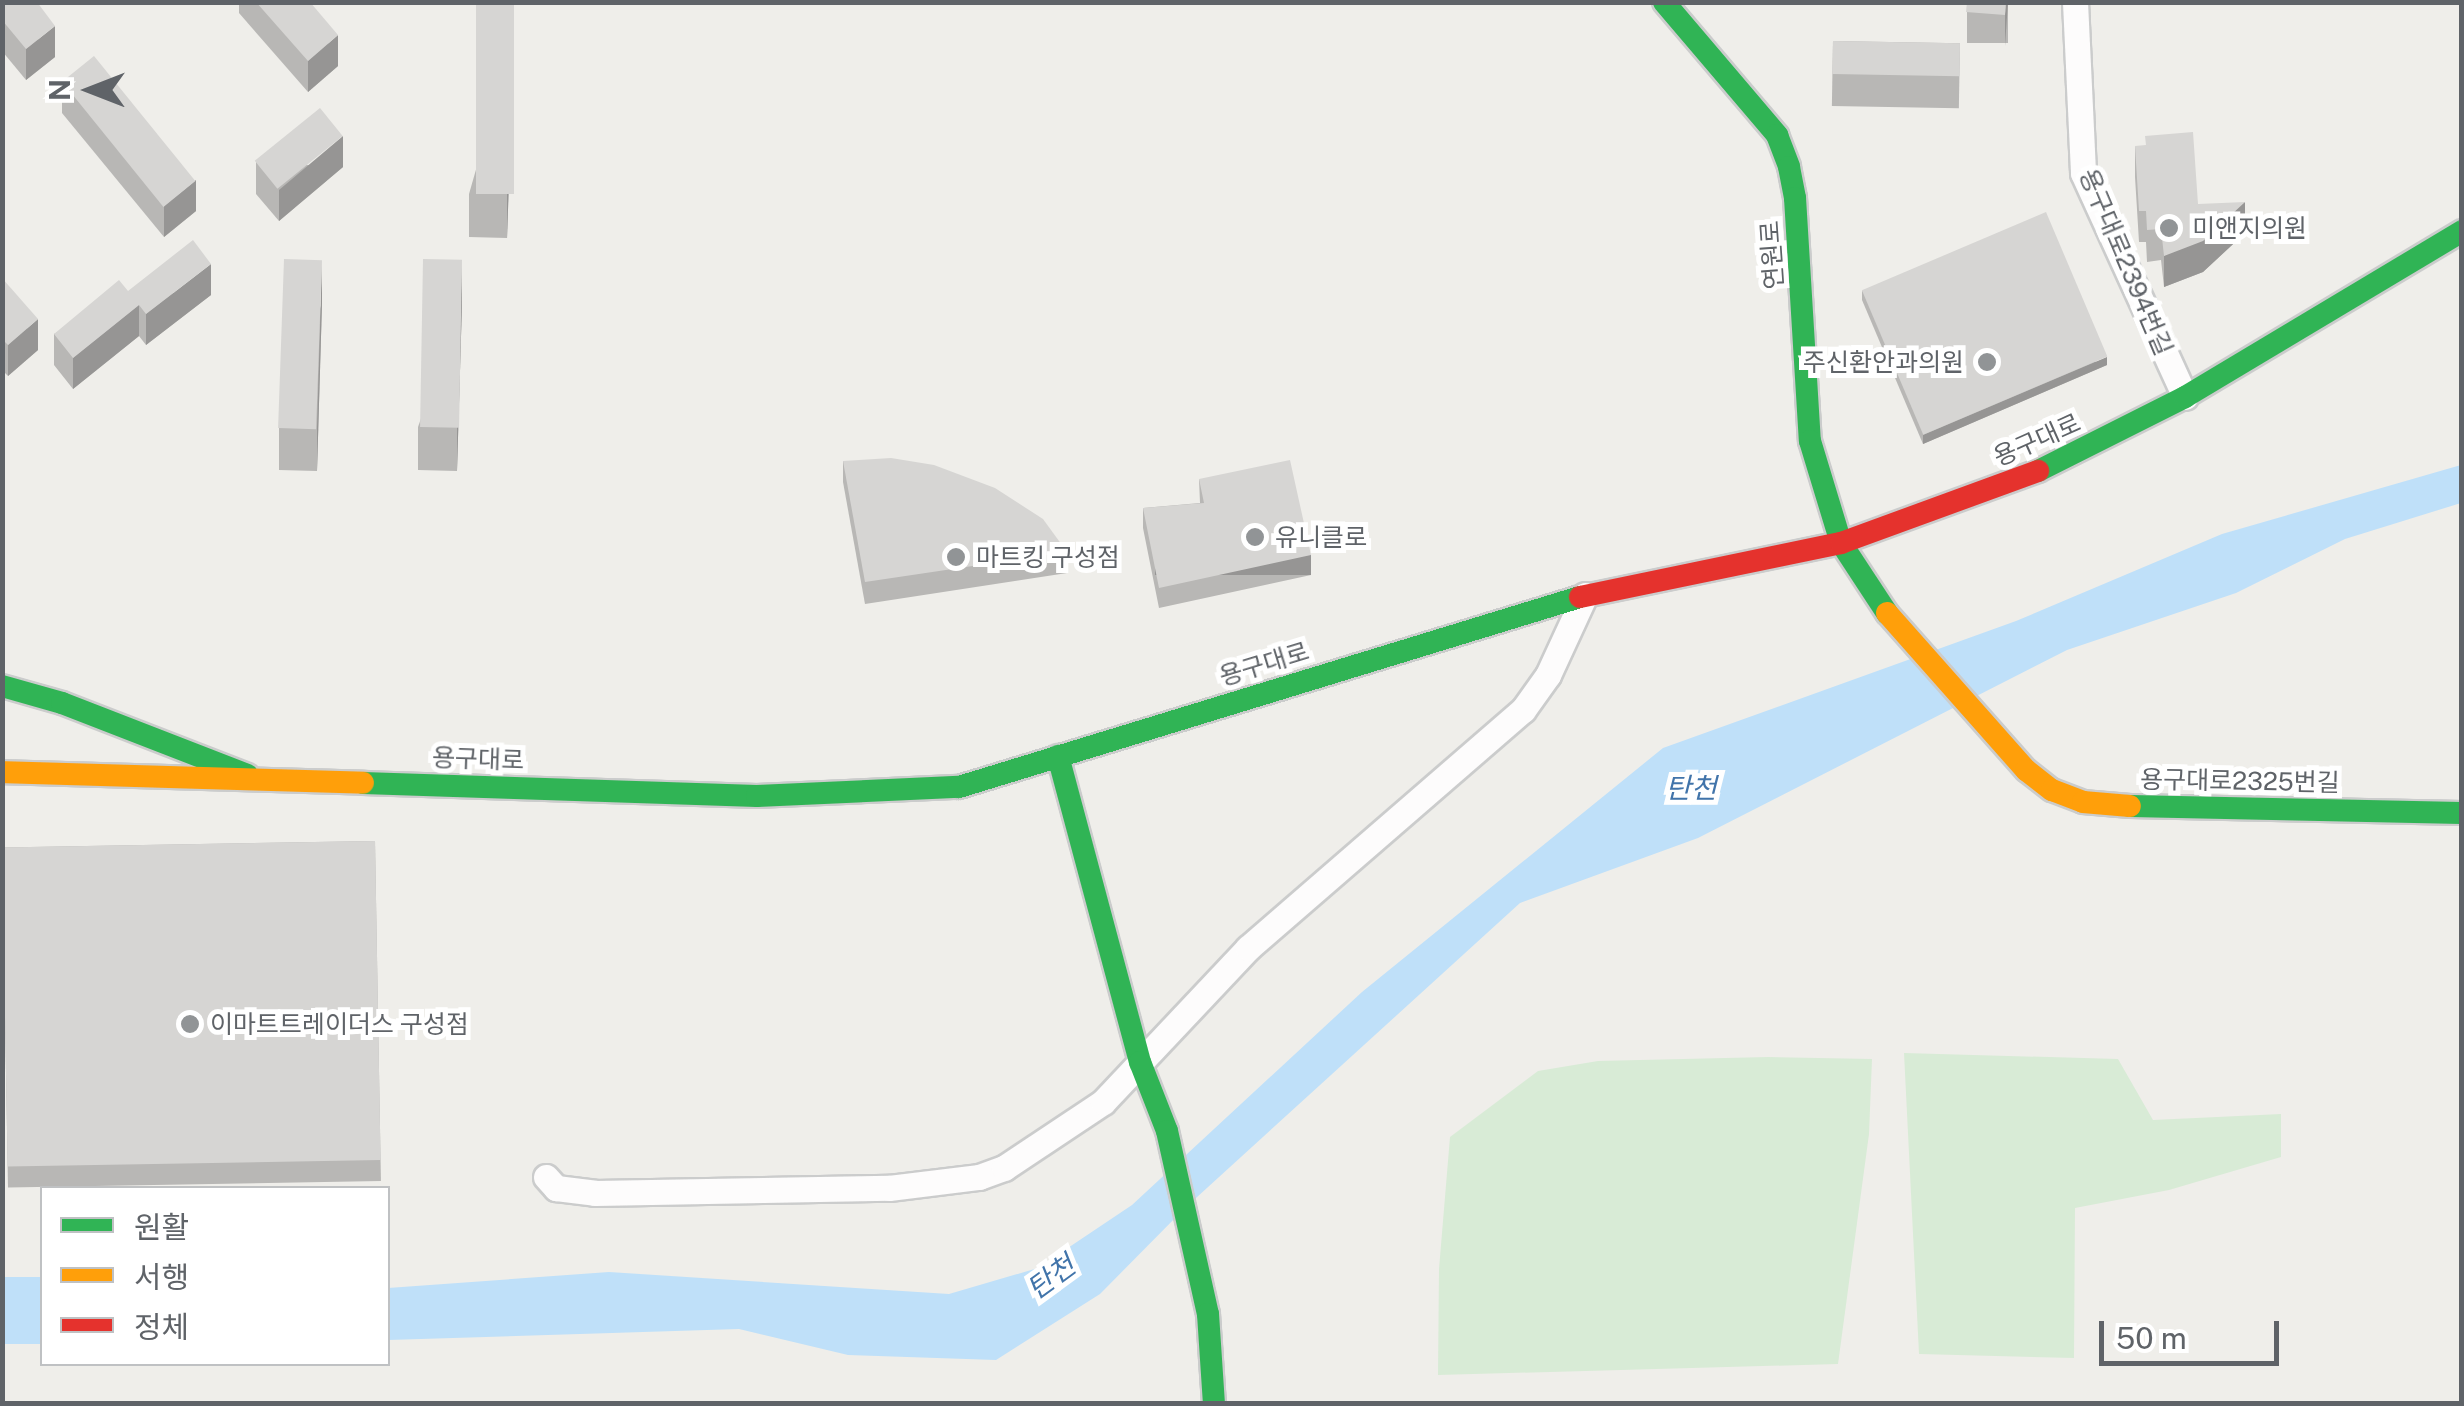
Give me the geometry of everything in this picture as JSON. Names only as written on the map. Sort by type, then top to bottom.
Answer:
[{"type":"main road","name":"연원로","points":[[1664,2],[1778,135],[1796,198],[1810,441],[1841,543]]},
{"type":"main road","name":"용구대로","points":[[2,772],[758,796],[960,787],[1586,595],[1841,543],[2026,476],[2185,398],[2462,232]]},
{"type":"main road","name":"용구대로2325번길","points":[[1841,543],[1891,619],[2026,770],[2052,790],[2083,802],[2115,806],[2462,813]]},
{"type":"main road","points":[[2,686],[62,703],[263,780]]},
{"type":"main road","points":[[1058,756],[1140,1062],[1168,1131],[1208,1314],[1214,1404]]},
{"type":"street","name":"용구대로2394번길","points":[[2075,2],[2082,172],[2185,398]]},
{"type":"street","points":[[546,1177],[556,1188],[595,1193],[889,1188],[978,1177],[1004,1168],[1102,1102],[1248,948],[1522,710],[1548,676],[1586,595]]},
{"type":"green space","points":[[1904,1053],[2118,1059],[2153,1120],[2281,1114],[2281,1157],[2169,1190],[2075,1208],[2074,1358],[1919,1354]]},
{"type":"green space","points":[[1872,1059],[1869,1134],[1838,1364],[1438,1375],[1439,1269],[1450,1137],[1538,1071],[1598,1061]]},
{"type":"water","name":"탄천","points":[[2461,465],[2461,503],[2345,539],[2236,593],[2067,650],[1698,838],[1520,903],[1185,1208],[1100,1294],[996,1360],[848,1355],[739,1329],[390,1340],[390,1288],[609,1272],[949,1294],[1038,1268],[1132,1205],[1362,992],[1663,748],[2016,621],[2222,534]]},
{"type":"water","points":[[3,1277],[40,1277],[40,1344],[3,1344]]},
{"type":"building","points":[[2,2],[37,2],[55,26],[26,49],[2,20]]},
{"type":"building","points":[[256,2],[310,2],[338,35],[308,61]]},
{"type":"building","points":[[476,2],[514,2],[514,194],[476,194]]},
{"type":"building","points":[[1967,2],[2006,2],[2005,15],[1966,12]]},
{"type":"building","points":[[1833,41],[1960,43],[1959,76],[1832,74]]},
{"type":"building","points":[[94,56],[195,181],[163,207],[62,82]]},
{"type":"building","points":[[320,108],[343,136],[277,189],[255,161]]},
{"type":"building","points":[[2193,132],[2198,204],[2245,202],[2203,241],[2164,256],[2161,229],[2147,230],[2146,211],[2139,211],[2135,146],[2146,145],[2145,136]]},
{"type":"building","points":[[2046,212],[2107,357],[1923,435],[1862,290]]},
{"type":"building","points":[[193,240],[211,264],[146,314],[139,305],[73,358],[54,334],[119,280],[128,291]]},
{"type":"building","points":[[284,259],[322,260],[316,429],[278,428]]},
{"type":"building","points":[[423,259],[462,260],[459,428],[420,427]]},
{"type":"building","points":[[2,278],[38,319],[8,345],[2,339]]},
{"type":"building","name":"마트킹 구성점","points":[[891,458],[934,465],[995,488],[1043,519],[1067,552],[865,582],[843,461]]},
{"type":"building","points":[[1290,460],[1311,555],[1159,588],[1143,508],[1204,503],[1199,479]]},
{"type":"building","name":"이마트트레이더스 구성점","points":[[375,841],[381,1160],[8,1166],[2,848]]},
{"type":"traffic: fast","points":[[1664,2],[1777,135],[1789,167],[1795,198],[1810,441],[1841,543],[1887,613]]},
{"type":"traffic: fast","points":[[2038,471],[2185,397],[2462,231]]},
{"type":"traffic: fast","points":[[363,783],[757,796],[959,787],[1580,597]]},
{"type":"traffic: fast","points":[[2,686],[62,703],[248,775]]},
{"type":"traffic: fast","points":[[1058,756],[1140,1062],[1167,1131],[1208,1314],[1214,1404]]},
{"type":"traffic: fast","points":[[2130,806],[2462,813]]},
{"type":"traffic: slow","points":[[1887,613],[2026,770],[2052,790],[2083,802],[2130,806]]},
{"type":"traffic: slow","points":[[2,772],[363,783]]},
{"type":"traffic: jam","points":[[1580,597],[1841,543],[2038,471]]},
{"type":"place","name":"미앤지의원","points":[[2169,228]]},
{"type":"place","name":"주신환안과의원","points":[[1987,362]]},
{"type":"place","name":"유니클로","points":[[1255,537]]},
{"type":"place","name":"마트킹 구성점","points":[[956,557]]},
{"type":"place","name":"이마트트레이더스 구성점","points":[[190,1024]]}]
